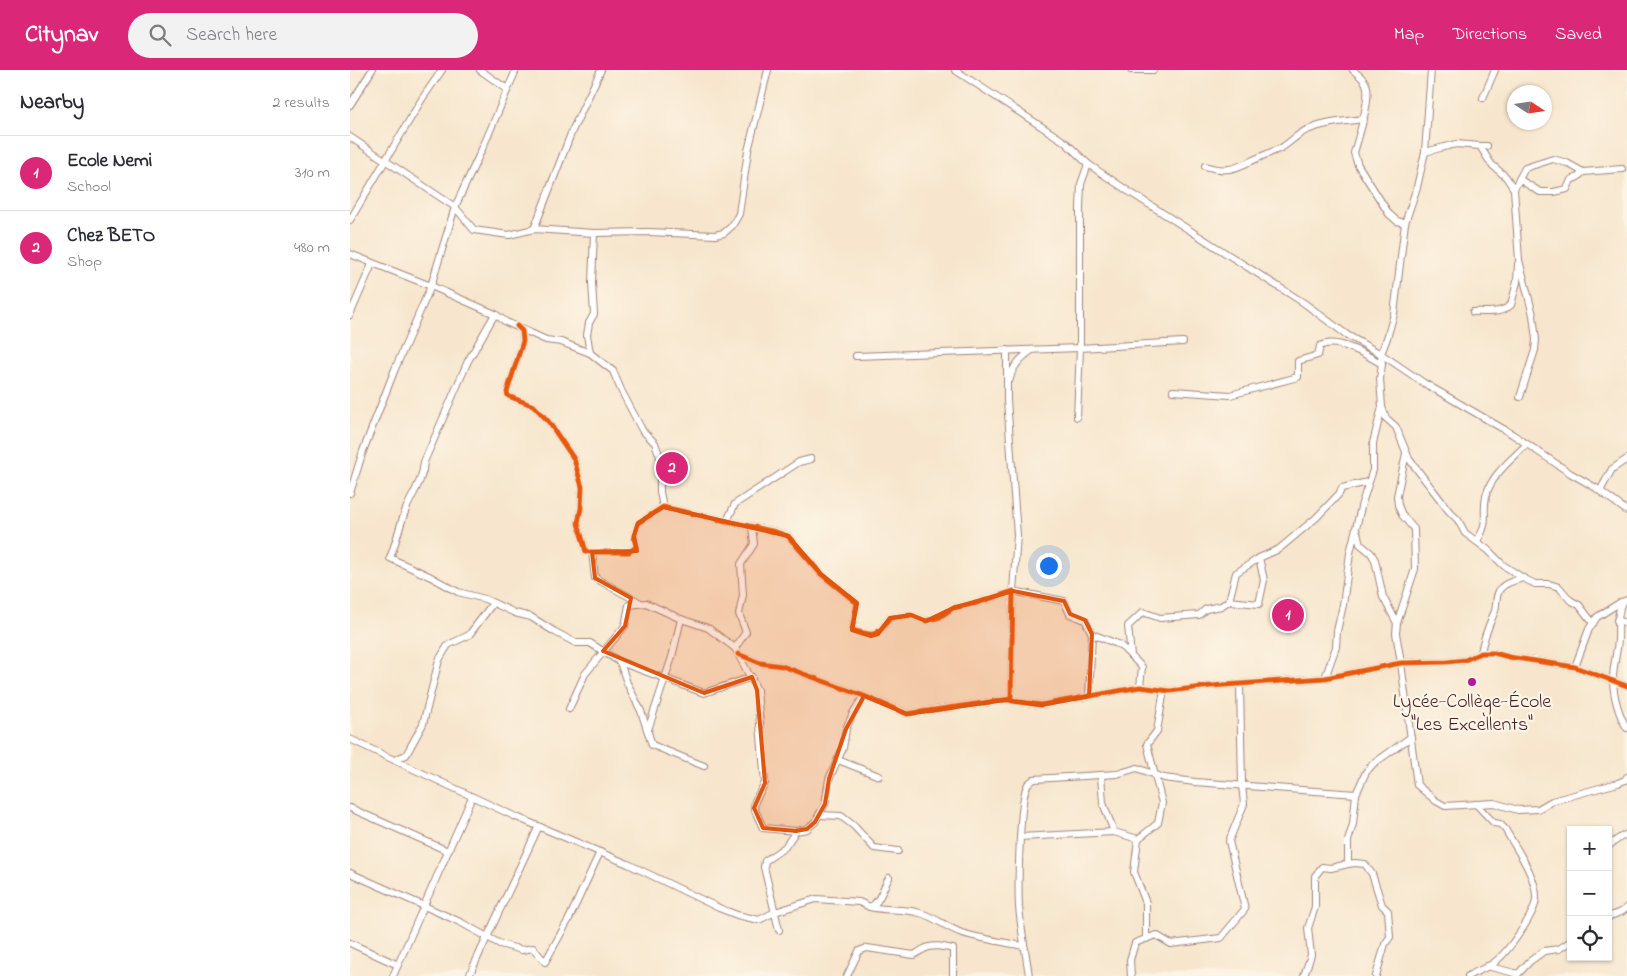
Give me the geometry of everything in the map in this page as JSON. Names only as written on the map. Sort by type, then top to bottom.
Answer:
[{"type":"street","points":[[350,105],[372,70]]},
{"type":"street","points":[[350,220],[422,99],[442,70]]},
{"type":"street","points":[[480,70],[507,89]]},
{"type":"street","points":[[351,489],[363,451],[395,369],[432,286],[454,207],[483,147],[516,70]]},
{"type":"street","points":[[534,229],[572,131],[601,70]]},
{"type":"street","points":[[350,137],[454,207],[474,230],[509,235],[534,229],[594,233],[649,232],[715,235],[724,233],[732,226],[738,214],[748,151],[768,70]]},
{"type":"street","points":[[955,70],[1065,142],[1088,164],[1267,281],[1304,303],[1347,335],[1381,354],[1424,383],[1481,415],[1600,491],[1627,511]]},
{"type":"street","points":[[1132,70],[1153,70]]},
{"type":"street","points":[[1353,70],[1366,82],[1368,89],[1364,119],[1354,153],[1355,158],[1365,178],[1389,214],[1397,221],[1405,223]]},
{"type":"street","points":[[1431,70],[1425,152],[1417,187],[1405,223],[1396,298],[1387,338],[1381,354],[1382,407],[1386,418],[1396,427],[1409,459],[1441,502],[1458,520],[1465,533],[1493,554],[1503,565],[1523,578],[1535,584],[1549,584],[1559,587],[1570,600],[1579,605],[1593,623]]},
{"type":"street","points":[[1483,98],[1495,70]]},
{"type":"street","points":[[1205,166],[1229,170],[1244,166],[1282,147],[1304,131],[1324,123],[1364,119]]},
{"type":"street","points":[[1425,152],[1456,144],[1484,146],[1491,164],[1506,177],[1514,190],[1519,260],[1517,282],[1511,305],[1495,313],[1473,312]]},
{"type":"street","points":[[1514,190],[1525,168],[1553,159],[1567,163],[1583,172],[1622,169]]},
{"type":"street","points":[[1077,417],[1080,348],[1080,208],[1082,184],[1088,164]]},
{"type":"street","points":[[1519,180],[1540,192],[1547,193],[1567,189],[1571,180],[1583,172]]},
{"type":"street","points":[[590,352],[587,335],[589,323],[594,314],[592,283],[594,233]]},
{"type":"street","points":[[350,254],[432,286],[495,314],[546,340],[561,342],[590,352],[613,371],[642,430],[655,443],[660,457],[660,492],[663,507]]},
{"type":"street","points":[[1519,260],[1533,315],[1536,340],[1535,350],[1520,398]]},
{"type":"street","points":[[350,315],[372,264]]},
{"type":"street","points":[[495,314],[468,361],[424,462],[424,471],[406,511],[390,558],[432,577],[458,592],[531,617],[576,643],[590,643],[620,662],[704,693],[752,677]]},
{"type":"street","points":[[517,326],[522,331],[523,341],[507,392],[508,396],[534,406],[548,421],[574,459],[582,487],[578,523],[586,552],[629,552],[636,547],[634,536],[638,523],[663,507],[752,526],[788,536],[821,574],[857,603],[852,630],[871,636],[878,634],[890,618],[911,615],[926,621],[940,617],[953,608],[977,603],[1013,591],[1064,601],[1070,614],[1085,620],[1092,634],[1089,696]]},
{"type":"street","points":[[856,356],[1080,348],[1183,342]]},
{"type":"street","points":[[1173,391],[1230,395],[1298,377],[1298,361],[1318,355],[1320,346],[1324,344],[1354,348],[1382,364]]},
{"type":"street","points":[[1007,400],[1011,373],[1022,357],[1034,349]]},
{"type":"street","points":[[1008,350],[1007,400],[1017,535],[1013,591],[1011,699]]},
{"type":"street","points":[[1325,678],[1336,647],[1350,553],[1368,482],[1373,470],[1373,443],[1382,407]]},
{"type":"street","points":[[1477,541],[1485,524],[1488,488],[1498,473],[1527,444]]},
{"type":"street","points":[[1406,452],[1396,496],[1402,515],[1414,529],[1415,569],[1397,623],[1396,638],[1412,737],[1417,785],[1445,806],[1494,804],[1518,810],[1538,809],[1552,801],[1618,783],[1627,777]]},
{"type":"street","points":[[1600,491],[1612,469],[1624,460],[1627,455]]},
{"type":"street","points":[[727,521],[735,504],[799,462],[811,459]]},
{"type":"street","points":[[1229,602],[1236,573],[1259,558],[1279,549],[1316,518],[1339,494],[1342,488],[1368,482]]},
{"type":"street","points":[[737,651],[746,632],[739,614],[743,595],[742,564],[754,544],[752,526]]},
{"type":"street","points":[[1356,528],[1360,544],[1371,553],[1375,560],[1384,597],[1397,623]]},
{"type":"street","points":[[592,552],[595,578],[640,603]]},
{"type":"street","points":[[1131,656],[1128,626],[1143,612],[1160,618],[1199,614],[1206,609],[1229,602],[1259,604],[1264,580],[1259,558]]},
{"type":"street","points":[[1481,653],[1500,588],[1505,584],[1523,578]]},
{"type":"street","points":[[1575,667],[1589,628],[1597,617],[1624,600]]},
{"type":"street","points":[[1624,600],[1617,620],[1618,638],[1613,680],[1622,721],[1627,728]]},
{"type":"street","points":[[394,760],[406,754],[423,724],[439,660],[448,645],[469,635],[493,603]]},
{"type":"street","points":[[569,709],[585,674],[625,626],[630,605],[640,603],[646,603],[680,619],[708,628],[737,651],[760,663],[782,666],[907,714],[1011,699],[1012,701],[1041,705],[1140,687],[1164,690],[1325,678],[1401,663],[1465,660],[1481,653],[1494,653],[1575,667],[1627,686]]},
{"type":"street","points":[[648,730],[672,657],[680,619]]},
{"type":"street","points":[[1617,620],[1627,623]]},
{"type":"street","points":[[1092,634],[1120,645],[1142,666],[1140,687]]},
{"type":"street","points":[[737,651],[758,690],[765,783],[755,801],[754,808],[763,828],[796,831],[807,829],[820,815],[825,804],[828,779],[843,748],[846,729],[864,696]]},
{"type":"street","points":[[620,662],[627,683],[642,711],[652,745],[704,766]]},
{"type":"street","points":[[1131,976],[1130,960],[1135,943],[1156,935],[1171,944],[1221,938],[1245,909],[1229,841],[1244,804],[1240,684]]},
{"type":"street","points":[[1146,939],[1146,903],[1134,872],[1138,839],[1158,823],[1162,803],[1147,744],[1157,731],[1164,690]]},
{"type":"street","points":[[1348,864],[1348,841],[1355,814],[1356,794],[1366,772],[1374,764],[1412,737]]},
{"type":"street","points":[[350,739],[472,797],[600,852],[737,916],[759,920],[775,912],[816,899],[859,902],[870,907],[885,910],[903,909],[920,913],[933,917],[961,933],[1023,946]]},
{"type":"street","points":[[838,760],[879,776]]},
{"type":"street","points":[[1029,976],[1023,946],[1019,906],[1020,837],[1025,793],[1028,783],[1034,779],[1117,774],[1137,768],[1164,778],[1195,782],[1356,794]]},
{"type":"street","points":[[1101,775],[1103,803],[1114,832]]},
{"type":"street","points":[[393,976],[472,797]]},
{"type":"street","points":[[1468,976],[1496,961],[1517,938],[1533,911],[1536,899],[1534,884],[1528,870],[1505,829],[1500,824],[1494,822],[1476,804]]},
{"type":"street","points":[[350,808],[448,851]]},
{"type":"street","points":[[820,815],[841,816],[854,826],[874,848],[898,851]]},
{"type":"street","points":[[469,976],[539,826]]},
{"type":"street","points":[[779,930],[764,867],[765,861],[785,848],[796,831]]},
{"type":"street","points":[[1020,837],[1114,832],[1138,839]]},
{"type":"street","points":[[1612,843],[1627,834]]},
{"type":"street","points":[[350,873],[488,936],[500,944],[522,950],[533,948],[545,962],[569,919],[600,852]]},
{"type":"street","points":[[1304,976],[1312,955],[1308,928],[1315,907],[1315,876],[1322,867],[1331,868],[1355,862],[1365,864],[1372,874],[1382,905],[1388,911],[1390,937],[1385,944],[1376,976]]},
{"type":"street","points":[[870,907],[874,906],[878,900],[888,878]]},
{"type":"street","points":[[1610,916],[1623,911],[1627,907]]},
{"type":"street","points":[[350,943],[398,965]]},
{"type":"street","points":[[1487,966],[1518,974],[1529,962],[1544,951],[1559,949],[1567,944]]},
{"type":"street","points":[[847,976],[859,951],[867,948],[914,955],[924,949],[935,946],[953,950],[953,976]]},
{"type":"highlighted area","points":[[663,507],[788,536],[821,574],[857,603],[852,630],[871,636],[878,634],[890,618],[911,615],[926,621],[953,608],[1013,591],[1064,601],[1070,614],[1085,620],[1092,634],[1089,696],[1041,705],[1005,700],[907,714],[864,696],[846,729],[829,779],[825,804],[815,822],[807,829],[796,831],[763,828],[754,808],[765,783],[757,690],[752,677],[704,693],[603,651],[625,626],[631,598],[595,578],[592,552],[637,551],[634,536],[638,523]]},
{"type":"cycle path","points":[[517,326],[522,331],[523,341],[507,392],[508,396],[534,406],[548,421],[574,459],[582,487],[578,523],[586,552],[629,552],[636,547],[634,536],[638,523],[663,507],[776,532],[788,536],[821,574],[857,603],[852,630],[866,634],[878,632],[890,618],[911,615],[926,621],[940,617],[953,608],[977,603],[1013,591],[1011,699]]},
{"type":"cycle path","points":[[738,654],[760,663],[782,666],[907,714],[1011,699],[1012,701],[1041,705],[1140,687],[1170,691],[1211,686],[1325,678],[1401,663],[1465,660],[1481,653],[1494,653],[1575,667],[1627,686]]},
{"type":"place","name":"Chez BETO","points":[[672,468]]},
{"type":"place","name":"Ecole Nemi","points":[[1288,615]]},
{"type":"place","name":"Lycée-Collège-École \"Les Excellents\"","points":[[1472,682]]}]
